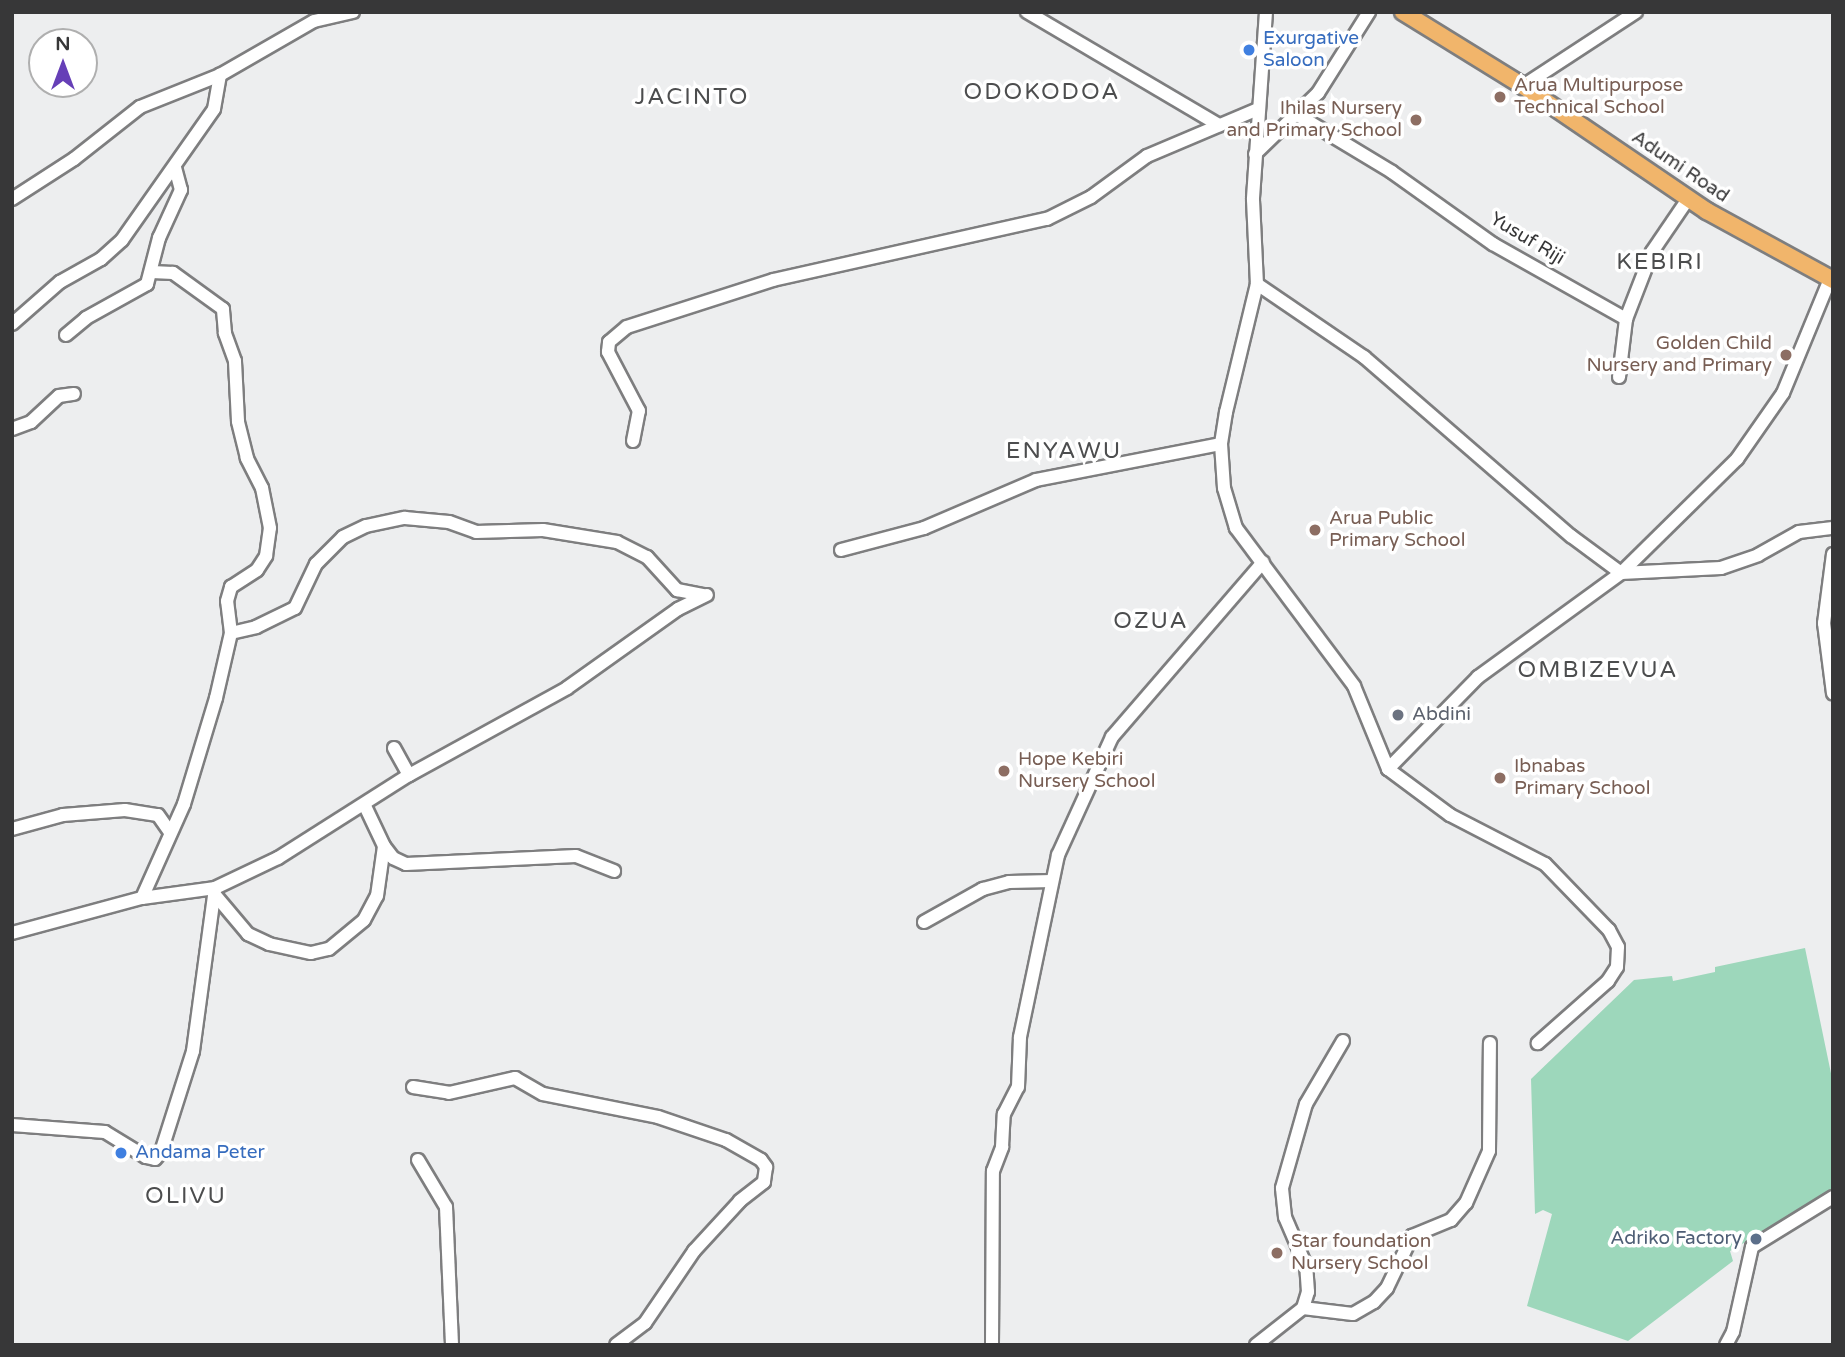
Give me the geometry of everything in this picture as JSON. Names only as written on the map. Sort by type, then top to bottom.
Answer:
[{"type":"main road","name":"Adumi Road","points":[[1403,12],[1523,86],[1688,199],[1831,280]]},
{"type":"street","points":[[12,199],[74,159],[140,107],[220,75],[296,29],[353,12]]},
{"type":"street","points":[[1027,12],[1219,125]]},
{"type":"street","points":[[1266,12],[1256,110],[1257,284],[1221,444],[1224,488],[1236,528],[1353,686],[1388,769],[1450,815],[1545,864],[1609,930],[1618,947],[1617,967],[1608,981],[1538,1043]]},
{"type":"street","points":[[1255,154],[1296,114],[1340,63],[1369,12]]},
{"type":"street","points":[[1523,86],[1636,12]]},
{"type":"street","points":[[12,324],[60,282],[101,259],[122,240],[176,167],[214,109],[220,75]]},
{"type":"street","points":[[633,441],[639,411],[608,352],[609,342],[627,327],[773,280],[1047,219],[1091,197],[1147,156],[1256,110]]},
{"type":"street","name":"Yusuf Riji","points":[[1296,114],[1392,173],[1493,244],[1626,319]]},
{"type":"street","points":[[66,335],[105,307],[140,292],[152,272],[159,238],[181,190],[176,167]]},
{"type":"street","points":[[1619,377],[1626,319],[1652,252],[1688,199]]},
{"type":"street","points":[[142,898],[184,804],[216,698],[231,633],[227,601],[231,587],[257,570],[266,556],[268,511],[238,421],[234,361],[225,333],[223,309],[173,274],[152,272]]},
{"type":"street","points":[[1388,769],[1478,677],[1621,573],[1737,459],[1783,393],[1831,280]]},
{"type":"street","points":[[1257,284],[1364,357],[1571,536],[1621,573],[1721,568],[1758,555],[1799,531],[1833,528]]},
{"type":"street","points":[[12,429],[32,422],[59,396],[74,394]]},
{"type":"street","points":[[841,550],[924,528],[1019,485],[1221,444]]},
{"type":"street","points":[[12,933],[142,898],[215,892],[365,806],[409,775],[524,715],[678,609],[707,595],[677,590],[647,557],[617,542],[543,530],[476,532],[449,522],[405,518],[366,526],[343,537],[316,564],[295,608],[256,627],[231,633]]},
{"type":"street","points":[[1833,554],[1824,623],[1833,693]]},
{"type":"street","points":[[992,1345],[993,1171],[1002,1147],[1004,1114],[1018,1087],[1020,1037],[1052,881],[1067,830],[1112,737],[1263,562]]},
{"type":"street","points":[[394,748],[409,775]]},
{"type":"street","points":[[365,806],[384,846],[393,858],[421,865],[576,856],[614,872]]},
{"type":"street","points":[[12,829],[63,816],[125,810],[158,816],[170,832]]},
{"type":"street","points":[[215,892],[248,934],[269,944],[311,953],[329,949],[364,920],[377,896],[384,846]]},
{"type":"street","points":[[924,922],[983,889],[1009,882],[1052,881]]},
{"type":"street","points":[[12,1125],[105,1132],[155,1158],[165,1143],[193,1051],[215,892]]},
{"type":"street","points":[[1256,1345],[1303,1308],[1309,1280],[1306,1266],[1285,1217],[1282,1188],[1306,1104],[1343,1041]]},
{"type":"street","points":[[1303,1308],[1353,1314],[1374,1302],[1387,1288],[1412,1236],[1451,1220],[1466,1203],[1489,1151],[1490,1043]]},
{"type":"street","points":[[413,1087],[449,1093],[514,1078],[542,1094],[658,1116],[726,1140],[761,1160],[766,1167],[764,1182],[694,1251],[645,1323],[616,1345]]},
{"type":"street","points":[[418,1160],[446,1207],[452,1345]]},
{"type":"street","points":[[1726,1345],[1733,1332],[1752,1247],[1833,1197]]},
{"type":"green space","points":[[1805,948],[1833,1083],[1833,1191],[1730,1251],[1733,1261],[1628,1341],[1527,1306],[1552,1214],[1543,1210],[1535,1214],[1531,1079],[1634,980],[1672,976],[1673,981],[1715,972],[1715,967]]},
{"type":"place","name":"Exurgative Saloon","points":[[1249,50]]},
{"type":"place","name":"Arua Multipurpose Technical School","points":[[1500,97]]},
{"type":"place","name":"Ihilas Nursery and Primary School","points":[[1416,120]]},
{"type":"place","name":"Golden Child Nursery and Primary","points":[[1786,355]]},
{"type":"place","name":"Arua Public Primary School","points":[[1315,530]]},
{"type":"place","name":"Abdini","points":[[1398,715]]},
{"type":"place","name":"Hope Kebiri Nursery School","points":[[1004,771]]},
{"type":"place","name":"Ibnabas Primary School","points":[[1500,778]]},
{"type":"place","name":"Andama Peter","points":[[121,1153]]},
{"type":"place","name":"Adriko Factory","points":[[1756,1239]]},
{"type":"place","name":"Star foundation Nursery School","points":[[1277,1253]]},
{"type":"district","name":"ODOKODOA","points":[[1042,92]]},
{"type":"district","name":"JACINTO","points":[[692,97]]},
{"type":"district","name":"KEBIRI","points":[[1660,262]]},
{"type":"district","name":"ENYAWU","points":[[1064,451]]},
{"type":"district","name":"OZUA","points":[[1151,621]]},
{"type":"district","name":"OMBIZEVUA","points":[[1598,670]]},
{"type":"district","name":"OLIVU","points":[[186,1196]]}]
